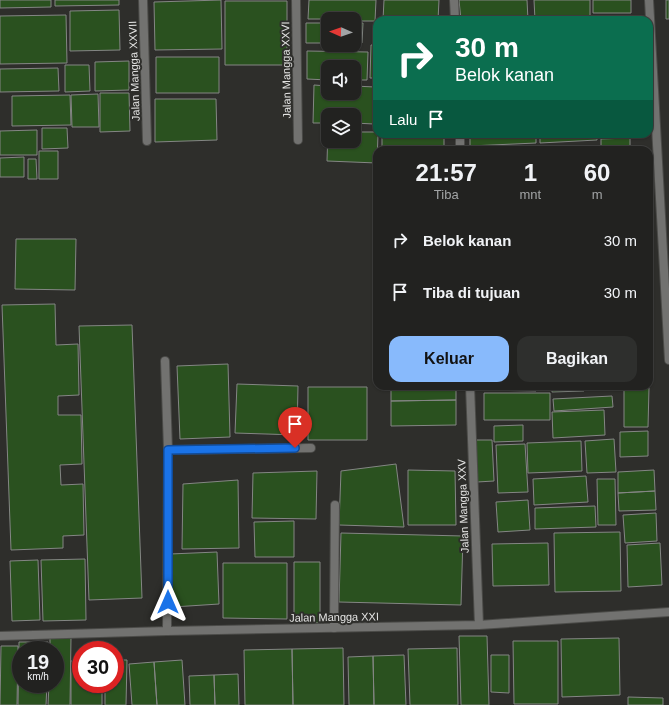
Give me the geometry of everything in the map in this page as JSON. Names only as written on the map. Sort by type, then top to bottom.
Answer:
[{"type":"street","name":"Jalan Mangga XXVII","points":[[143,0],[147,141]]},
{"type":"street","name":"Jalan Mangga XXVI","points":[[296,0],[298,140]]},
{"type":"street","points":[[454,0],[455,16]]},
{"type":"street","points":[[649,0],[650,16]]},
{"type":"street","points":[[653,72],[669,360]]},
{"type":"street","points":[[165,361],[168,450],[167,631]]},
{"type":"street","name":"Jalan Mangga XXV","points":[[470,390],[479,625]]},
{"type":"street","points":[[168,450],[311,448]]},
{"type":"street","points":[[334,628],[335,505]]},
{"type":"street","name":"Jalan Mangga XXI","points":[[0,636],[479,625],[669,612]]},
{"type":"building","points":[[0,0],[51,0],[51,7],[0,8]]},
{"type":"building","points":[[55,0],[119,0],[119,5],[55,6]]},
{"type":"building","points":[[221,0],[222,49],[155,50],[154,2]]},
{"type":"building","points":[[309,0],[376,0],[375,16],[373,16],[373,21],[361,21],[361,12],[321,12],[321,19],[308,19]]},
{"type":"building","points":[[384,0],[439,0],[438,16],[383,16]]},
{"type":"building","points":[[459,0],[527,0],[528,16],[461,16]]},
{"type":"building","points":[[534,0],[590,0],[590,16],[535,16]]},
{"type":"building","points":[[593,0],[631,0],[631,13],[593,13]]},
{"type":"building","points":[[666,0],[669,0],[669,19],[666,19]]},
{"type":"building","points":[[225,1],[287,1],[287,65],[225,65]]},
{"type":"building","points":[[119,10],[120,50],[70,51],[70,11]]},
{"type":"building","points":[[66,15],[67,63],[0,64],[0,16]]},
{"type":"building","points":[[306,23],[321,23],[321,43],[306,43]]},
{"type":"building","points":[[361,23],[363,23],[362,43]]},
{"type":"building","points":[[371,45],[373,45],[373,78],[370,78]]},
{"type":"building","points":[[307,51],[368,52],[367,80],[361,80],[361,60],[321,60],[321,80],[307,79]]},
{"type":"building","points":[[156,57],[219,57],[219,93],[156,93]]},
{"type":"building","points":[[129,61],[129,90],[95,91],[95,62]]},
{"type":"building","points":[[65,65],[89,65],[90,91],[65,92]]},
{"type":"building","points":[[58,68],[59,91],[0,92],[0,69]]},
{"type":"building","points":[[314,85],[321,86],[321,100],[361,100],[361,86],[373,87],[373,124],[361,123],[361,108],[321,108],[321,123],[313,123]]},
{"type":"building","points":[[100,93],[129,93],[130,131],[100,132]]},
{"type":"building","points":[[98,94],[99,127],[72,127],[71,95]]},
{"type":"building","points":[[70,95],[71,125],[12,126],[12,96]]},
{"type":"building","points":[[155,99],[216,99],[217,140],[155,142]]},
{"type":"building","points":[[42,128],[67,128],[68,148],[42,149]]},
{"type":"building","points":[[37,130],[37,155],[0,155],[0,131]]},
{"type":"building","points":[[361,132],[373,132],[373,138],[378,138],[378,146],[373,146],[373,163],[327,161],[327,148],[361,148]]},
{"type":"building","points":[[382,138],[444,138],[444,146],[382,146]]},
{"type":"building","points":[[470,138],[536,138],[536,143],[470,146]]},
{"type":"building","points":[[540,138],[597,138],[597,140],[540,143]]},
{"type":"building","points":[[630,138],[630,146],[601,146],[601,139]]},
{"type":"building","points":[[39,151],[58,151],[58,179],[39,179]]},
{"type":"building","points":[[24,157],[24,177],[0,177],[0,158]]},
{"type":"building","points":[[28,159],[36,159],[37,179],[28,179]]},
{"type":"building","points":[[16,239],[76,239],[75,290],[15,289]]},
{"type":"building","points":[[55,304],[56,345],[78,344],[79,395],[58,396],[58,415],[81,415],[82,464],[60,465],[61,485],[83,484],[84,535],[63,536],[63,548],[11,550],[2,305]]},
{"type":"building","points":[[132,325],[142,598],[89,600],[79,326]]},
{"type":"building","points":[[228,364],[230,437],[180,439],[177,366]]},
{"type":"building","points":[[237,384],[298,386],[297,435],[235,433]]},
{"type":"building","points":[[308,387],[367,387],[367,440],[308,440]]},
{"type":"building","points":[[391,390],[456,390],[456,400],[391,401]]},
{"type":"building","points":[[481,390],[536,390],[536,391]]},
{"type":"building","points":[[552,390],[584,390],[584,391],[552,392]]},
{"type":"building","points":[[624,390],[649,390],[648,427],[624,427]]},
{"type":"building","points":[[484,393],[550,393],[550,420],[484,420]]},
{"type":"building","points":[[612,396],[613,407],[554,411],[553,399]]},
{"type":"building","points":[[456,400],[456,425],[391,426],[391,401]]},
{"type":"building","points":[[604,410],[605,435],[553,438],[552,412]]},
{"type":"building","points":[[523,425],[523,441],[494,442],[494,426]]},
{"type":"building","points":[[648,431],[648,456],[620,457],[620,432]]},
{"type":"building","points":[[614,439],[616,472],[587,473],[585,441]]},
{"type":"building","points":[[476,440],[492,440],[494,481],[477,482]]},
{"type":"building","points":[[581,441],[582,471],[528,473],[527,443]]},
{"type":"building","points":[[525,444],[528,492],[498,493],[496,445]]},
{"type":"building","points":[[396,464],[404,527],[339,525],[341,471]]},
{"type":"building","points":[[408,470],[455,471],[456,525],[408,525]]},
{"type":"building","points":[[654,470],[655,491],[618,493],[618,472]]},
{"type":"building","points":[[317,471],[316,519],[252,518],[253,473]]},
{"type":"building","points":[[586,476],[588,502],[534,505],[533,479]]},
{"type":"building","points":[[597,479],[615,479],[616,525],[598,525]]},
{"type":"building","points":[[238,480],[239,548],[182,549],[183,484]]},
{"type":"building","points":[[655,491],[656,510],[619,511],[618,493]]},
{"type":"building","points":[[528,500],[530,530],[498,532],[496,502]]},
{"type":"building","points":[[595,506],[596,527],[535,529],[535,508]]},
{"type":"building","points":[[656,513],[657,541],[625,543],[623,515]]},
{"type":"building","points":[[294,521],[294,557],[255,557],[254,522]]},
{"type":"building","points":[[620,532],[621,591],[555,592],[554,533]]},
{"type":"building","points":[[341,533],[463,536],[461,605],[339,602]]},
{"type":"building","points":[[548,543],[549,585],[493,586],[492,544]]},
{"type":"building","points":[[660,543],[662,585],[628,587],[627,545]]},
{"type":"building","points":[[217,552],[219,604],[173,607],[170,554]]},
{"type":"building","points":[[85,559],[86,620],[43,621],[41,560]]},
{"type":"building","points":[[38,560],[40,620],[12,621],[10,561]]},
{"type":"building","points":[[294,562],[320,562],[320,623],[294,622]]},
{"type":"building","points":[[223,563],[287,563],[287,619],[223,618]]},
{"type":"building","points":[[50,636],[71,637],[70,705],[48,705],[49,693],[64,693],[64,641],[50,641]]},
{"type":"building","points":[[459,636],[487,636],[489,705],[461,705]]},
{"type":"building","points":[[619,638],[620,695],[562,697],[561,639]]},
{"type":"building","points":[[513,641],[558,641],[558,704],[514,704]]},
{"type":"building","points":[[1,646],[12,646],[12,693],[17,693],[17,705],[0,705]]},
{"type":"building","points":[[343,648],[344,705],[293,705],[292,649]]},
{"type":"building","points":[[457,648],[458,705],[410,705],[408,649]]},
{"type":"building","points":[[292,649],[293,705],[245,705],[244,650]]},
{"type":"building","points":[[404,655],[406,705],[374,705],[373,656]]},
{"type":"building","points":[[491,655],[509,655],[509,693],[491,692]]},
{"type":"building","points":[[373,656],[374,705],[349,705],[348,657]]},
{"type":"building","points":[[124,660],[127,660],[126,705],[105,705],[105,693],[124,693]]},
{"type":"building","points":[[182,660],[185,705],[157,705],[154,662]]},
{"type":"building","points":[[72,661],[72,693],[102,693],[102,705],[71,705]]},
{"type":"building","points":[[154,662],[157,705],[132,705],[129,664]]},
{"type":"building","points":[[238,674],[239,705],[215,705],[214,675]]},
{"type":"building","points":[[214,675],[215,705],[190,705],[189,676]]},
{"type":"building","points":[[18,693],[47,693],[46,705],[18,705]]},
{"type":"building","points":[[628,697],[663,698],[663,705],[628,705]]},
{"type":"route","points":[[168,602],[168,450],[295,448]]}]
